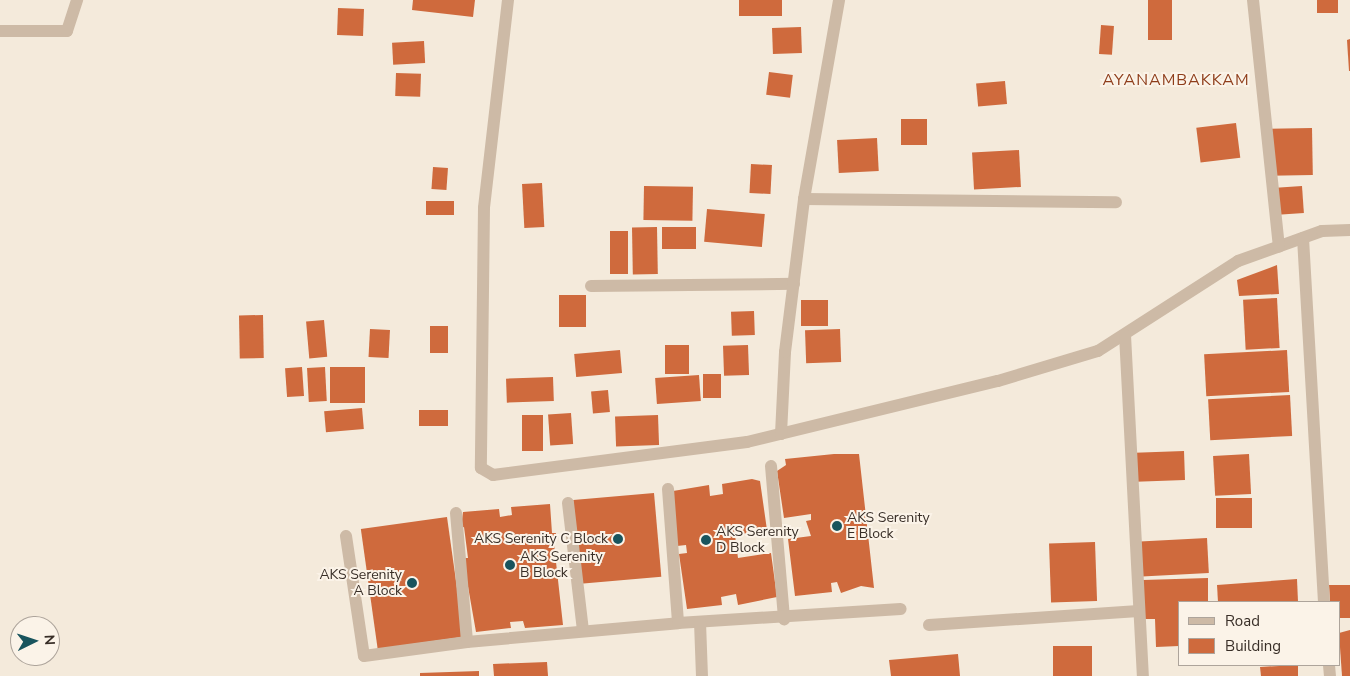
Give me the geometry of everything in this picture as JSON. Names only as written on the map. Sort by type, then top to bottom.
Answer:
[{"type":"street","points":[[0,31],[67,31],[77,0]]},
{"type":"street","points":[[508,0],[484,208],[481,468],[492,474],[781,434],[998,381],[1098,351],[1238,261],[1303,238],[1350,230]]},
{"type":"street","points":[[781,434],[794,284],[804,199],[839,0]]},
{"type":"street","points":[[1254,0],[1279,247]]},
{"type":"street","points":[[804,199],[1116,202]]},
{"type":"street","points":[[1303,238],[1324,601]]},
{"type":"street","points":[[591,286],[794,284]]},
{"type":"street","points":[[1125,335],[1143,676]]},
{"type":"street","points":[[771,466],[784,619]]},
{"type":"street","points":[[668,489],[678,622]]},
{"type":"street","points":[[568,503],[583,631]]},
{"type":"street","points":[[456,513],[467,642]]},
{"type":"street","points":[[346,536],[364,656],[467,642],[678,622],[784,619],[901,609]]},
{"type":"street","points":[[929,625],[1139,611]]},
{"type":"street","points":[[700,622],[702,676]]},
{"type":"building","points":[[413,0],[475,0],[473,17],[412,10]]},
{"type":"building","points":[[739,0],[782,0],[782,16],[739,16]]},
{"type":"building","points":[[1148,0],[1172,0],[1172,40],[1148,40]]},
{"type":"building","points":[[1317,0],[1338,0],[1338,13],[1317,13]]},
{"type":"building","points":[[338,8],[364,9],[363,36],[337,35]]},
{"type":"building","points":[[1101,25],[1114,26],[1112,55],[1099,54]]},
{"type":"building","points":[[801,27],[802,53],[773,54],[772,28]]},
{"type":"building","points":[[1350,39],[1350,71],[1349,71],[1347,40]]},
{"type":"building","points":[[424,41],[425,63],[393,65],[392,43]]},
{"type":"building","points":[[769,72],[793,75],[790,98],[766,95]]},
{"type":"building","points":[[396,73],[421,74],[420,97],[395,96]]},
{"type":"building","points":[[1005,81],[1007,104],[978,106],[976,84]]},
{"type":"building","points":[[901,119],[927,119],[927,145],[901,145]]},
{"type":"building","points":[[1236,123],[1240,158],[1201,163],[1196,128]]},
{"type":"building","points":[[1312,128],[1313,175],[1269,176],[1268,129]]},
{"type":"building","points":[[877,138],[879,171],[839,173],[837,140]]},
{"type":"building","points":[[1019,150],[1021,187],[974,189],[972,152]]},
{"type":"building","points":[[751,164],[772,165],[770,194],[749,193]]},
{"type":"building","points":[[433,167],[448,168],[446,190],[431,189]]},
{"type":"building","points":[[542,183],[544,227],[524,228],[522,184]]},
{"type":"building","points":[[644,186],[693,187],[692,221],[643,220]]},
{"type":"building","points":[[1302,186],[1304,213],[1278,215],[1276,188]]},
{"type":"building","points":[[426,201],[454,201],[454,215],[426,215]]},
{"type":"building","points":[[707,209],[765,214],[762,247],[704,242]]},
{"type":"building","points":[[632,227],[657,227],[658,274],[633,274]]},
{"type":"building","points":[[662,227],[696,227],[696,249],[662,249]]},
{"type":"building","points":[[610,231],[628,231],[628,274],[610,274]]},
{"type":"building","points":[[1277,265],[1279,294],[1239,296],[1237,280]]},
{"type":"building","points":[[559,295],[586,295],[586,327],[559,327]]},
{"type":"building","points":[[1277,298],[1280,348],[1246,350],[1243,300]]},
{"type":"building","points":[[801,300],[828,300],[828,326],[801,326]]},
{"type":"building","points":[[754,311],[755,335],[732,336],[731,312]]},
{"type":"building","points":[[239,315],[263,315],[264,358],[240,358]]},
{"type":"building","points":[[324,320],[327,357],[309,358],[306,322]]},
{"type":"building","points":[[430,326],[448,326],[448,353],[430,353]]},
{"type":"building","points":[[370,329],[390,330],[389,358],[369,357]]},
{"type":"building","points":[[840,329],[841,362],[806,363],[805,330]]},
{"type":"building","points":[[665,345],[689,345],[689,374],[665,374]]},
{"type":"building","points":[[748,345],[749,375],[724,376],[723,346]]},
{"type":"building","points":[[620,350],[622,373],[576,377],[574,354]]},
{"type":"building","points":[[1287,350],[1289,392],[1206,396],[1204,354]]},
{"type":"building","points":[[302,367],[304,396],[287,397],[285,368]]},
{"type":"building","points":[[325,367],[327,401],[309,402],[307,368]]},
{"type":"building","points":[[330,367],[365,367],[365,403],[330,403]]},
{"type":"building","points":[[703,374],[721,374],[721,398],[703,398]]},
{"type":"building","points":[[699,375],[701,401],[657,404],[655,378]]},
{"type":"building","points":[[553,377],[554,401],[507,403],[506,379]]},
{"type":"building","points":[[608,390],[610,412],[593,413],[591,391]]},
{"type":"building","points":[[1290,395],[1292,436],[1210,440],[1208,399]]},
{"type":"building","points":[[362,408],[364,429],[326,432],[324,411]]},
{"type":"building","points":[[419,410],[448,410],[448,426],[419,426]]},
{"type":"building","points":[[571,413],[573,444],[550,446],[548,415]]},
{"type":"building","points":[[522,415],[543,415],[543,451],[522,451]]},
{"type":"building","points":[[658,415],[659,445],[616,446],[615,417]]},
{"type":"building","points":[[1184,451],[1185,480],[1129,482],[1128,453]]},
{"type":"building","name":"AKS Serenity E Block","points":[[834,454],[859,454],[874,588],[861,586],[841,593],[837,582],[831,583],[832,592],[795,596],[788,539],[811,536],[806,521],[811,520],[811,514],[784,518],[777,471],[786,465],[785,459]]},
{"type":"building","points":[[1249,454],[1251,494],[1215,496],[1213,456]]},
{"type":"building","name":"AKS Serenity D Block","points":[[752,479],[760,481],[767,530],[735,535],[738,558],[771,553],[777,597],[738,605],[736,594],[721,597],[722,605],[687,609],[679,554],[687,553],[686,545],[677,546],[673,491],[709,485],[710,496],[723,494],[722,484]]},
{"type":"building","name":"AKS Serenity C Block","points":[[654,493],[661,577],[581,584],[573,500]]},
{"type":"building","points":[[1216,498],[1252,498],[1252,528],[1216,528]]},
{"type":"building","name":"AKS Serenity B Block","points":[[550,504],[552,533],[556,533],[554,544],[563,625],[525,628],[523,621],[510,622],[511,628],[476,632],[463,558],[468,558],[464,527],[461,528],[463,512],[499,509],[500,517],[512,515],[511,507]]},
{"type":"building","name":"AKS Serenity A Block","points":[[447,517],[464,637],[378,649],[361,529]]},
{"type":"building","points":[[1207,538],[1209,573],[1142,576],[1140,542]]},
{"type":"building","points":[[1095,542],[1097,601],[1051,603],[1049,544]]},
{"type":"building","points":[[1208,578],[1208,601],[1178,601],[1178,646],[1156,647],[1155,619],[1144,619],[1143,580]]},
{"type":"building","points":[[1297,579],[1298,601],[1218,601],[1217,585]]},
{"type":"building","points":[[1329,585],[1350,585],[1350,618],[1340,618],[1340,601],[1330,601]]},
{"type":"building","points":[[1350,630],[1350,676],[1342,676],[1340,633]]},
{"type":"building","points":[[1053,646],[1092,646],[1092,676],[1053,676]]},
{"type":"building","points":[[958,654],[960,676],[891,676],[889,660]]},
{"type":"building","points":[[547,662],[548,676],[494,676],[493,664]]},
{"type":"building","points":[[1298,666],[1298,676],[1261,676],[1260,667]]},
{"type":"building","points":[[479,671],[479,676],[420,676],[420,673]]},
{"type":"place","name":"AKS Serenity E Block","points":[[837,526]]},
{"type":"place","name":"AKS Serenity C Block","points":[[618,539]]},
{"type":"place","name":"AKS Serenity D Block","points":[[706,540]]},
{"type":"place","name":"AKS Serenity B Block","points":[[510,565]]},
{"type":"place","name":"AKS Serenity A Block","points":[[412,583]]},
{"type":"district","name":"AYANAMBAKKAM","points":[[1176,80]]}]
